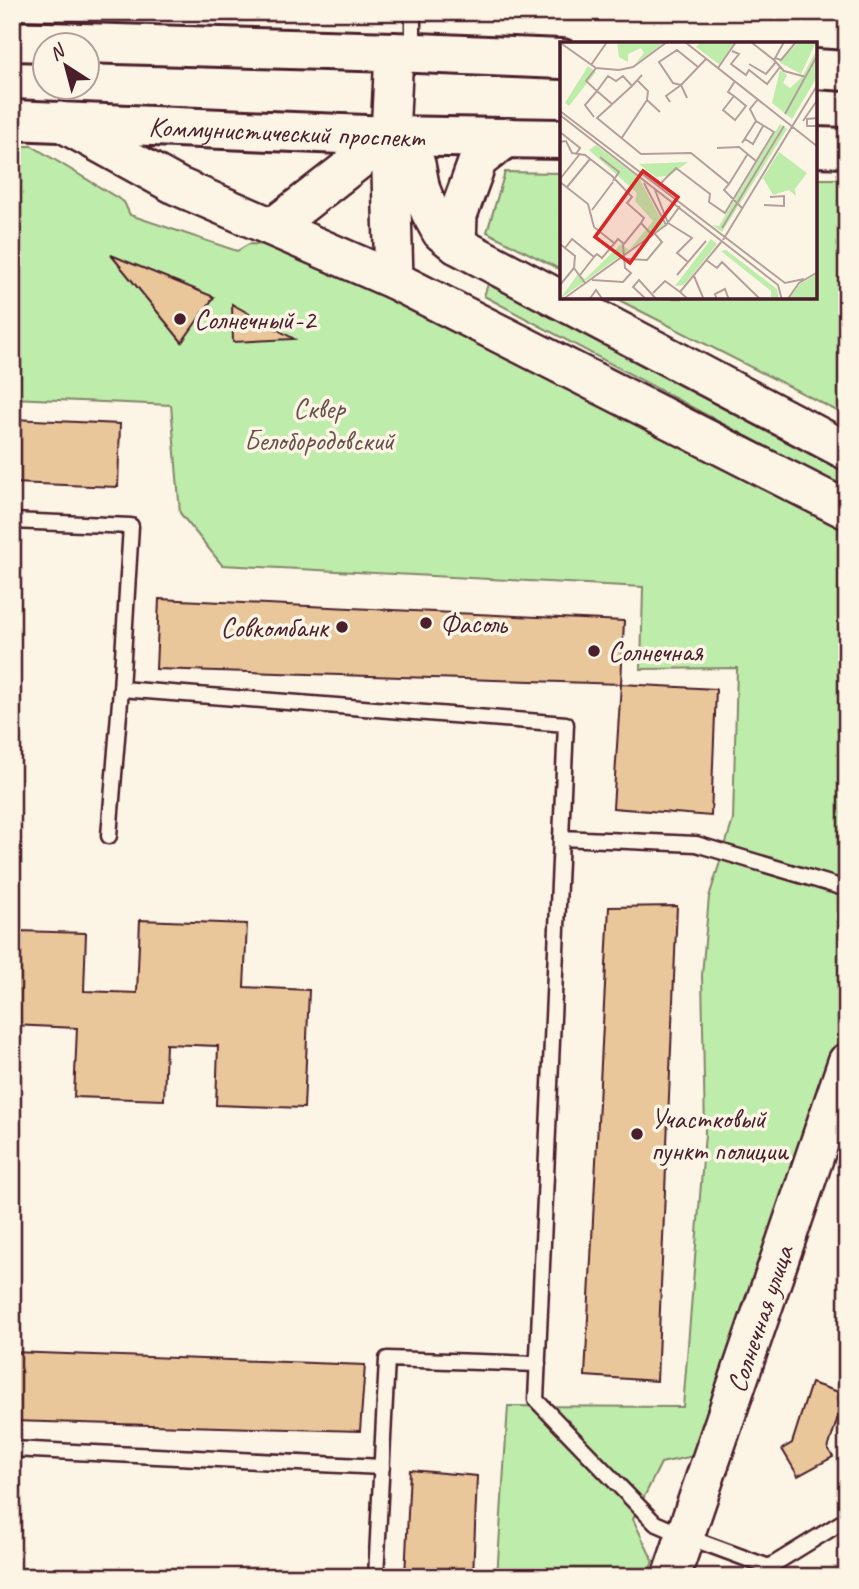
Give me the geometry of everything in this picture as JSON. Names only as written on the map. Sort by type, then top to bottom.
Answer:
[{"type":"main road","points":[[12,41],[560,59]]},
{"type":"main road","points":[[817,69],[847,71]]},
{"type":"main road","name":"Коммунистический проспект","points":[[12,120],[390,136],[560,139]]},
{"type":"main road","points":[[817,147],[847,148]]},
{"type":"street","points":[[394,280],[390,136],[403,53]]},
{"type":"street","points":[[59,121],[177,186],[394,280],[847,510]]},
{"type":"street","points":[[273,227],[390,136]]},
{"type":"street","points":[[390,136],[416,164],[421,190],[430,212],[441,232],[457,245],[847,451]]},
{"type":"street","points":[[457,245],[458,215],[478,160],[508,137]]},
{"type":"street","name":"Солнечная улица","points":[[671,1577],[847,1062]]},
{"type":"lane","points":[[403,53],[413,12]]},
{"type":"lane","points":[[12,521],[131,526],[109,836]]},
{"type":"lane","points":[[121,689],[566,724],[536,1399],[655,1523],[771,1572],[847,1519]]},
{"type":"lane","points":[[561,838],[696,844],[847,888]]},
{"type":"lane","points":[[376,1577],[387,1359],[538,1364]]},
{"type":"lane","points":[[12,1449],[382,1467]]},
{"type":"green space","name":"Сквер Белобородовский","points":[[12,146],[32,146],[124,202],[130,215],[237,251],[249,244],[291,246],[847,524],[847,1026],[694,1456],[661,1463],[633,1519],[653,1561],[647,1577],[497,1577],[508,1406],[683,1407],[705,1134],[702,975],[709,897],[733,820],[737,668],[641,669],[643,587],[222,565],[180,513],[171,405],[12,398]]},
{"type":"green space","points":[[505,172],[560,173],[560,269],[487,232]]},
{"type":"green space","points":[[817,179],[847,179],[847,416],[617,299],[817,299]]},
{"type":"green space","points":[[488,284],[847,474],[847,490],[484,296]]},
{"type":"building","name":"Солнечный-2","points":[[111,255],[214,297],[182,342]]},
{"type":"building","points":[[232,304],[294,339],[233,342]]},
{"type":"building","points":[[12,419],[120,424],[118,487],[12,483]]},
{"type":"building","points":[[159,599],[624,621],[621,684],[156,669]]},
{"type":"building","points":[[621,684],[716,689],[711,816],[613,808]]},
{"type":"building","points":[[677,906],[657,1381],[585,1376],[609,907]]},
{"type":"building","points":[[140,920],[247,924],[244,987],[309,990],[304,1108],[216,1105],[218,1046],[166,1044],[164,1100],[74,1097],[77,1028],[12,1025],[19,931],[86,933],[84,991],[137,993]]},
{"type":"building","points":[[12,1352],[365,1365],[360,1431],[12,1421]]},
{"type":"building","points":[[811,1383],[845,1394],[828,1449],[833,1457],[798,1476],[782,1449],[792,1443]]},
{"type":"building","points":[[410,1470],[477,1476],[473,1577],[405,1577]]},
{"type":"place","name":"Солнечный-2","points":[[180,319]]},
{"type":"place","name":"Фасоль","points":[[426,623]]},
{"type":"place","name":"Совкомбанк","points":[[342,627]]},
{"type":"place","name":"Солнечная","points":[[594,651]]},
{"type":"place","name":"Участковый пункт полиции","points":[[637,1134]]}]
